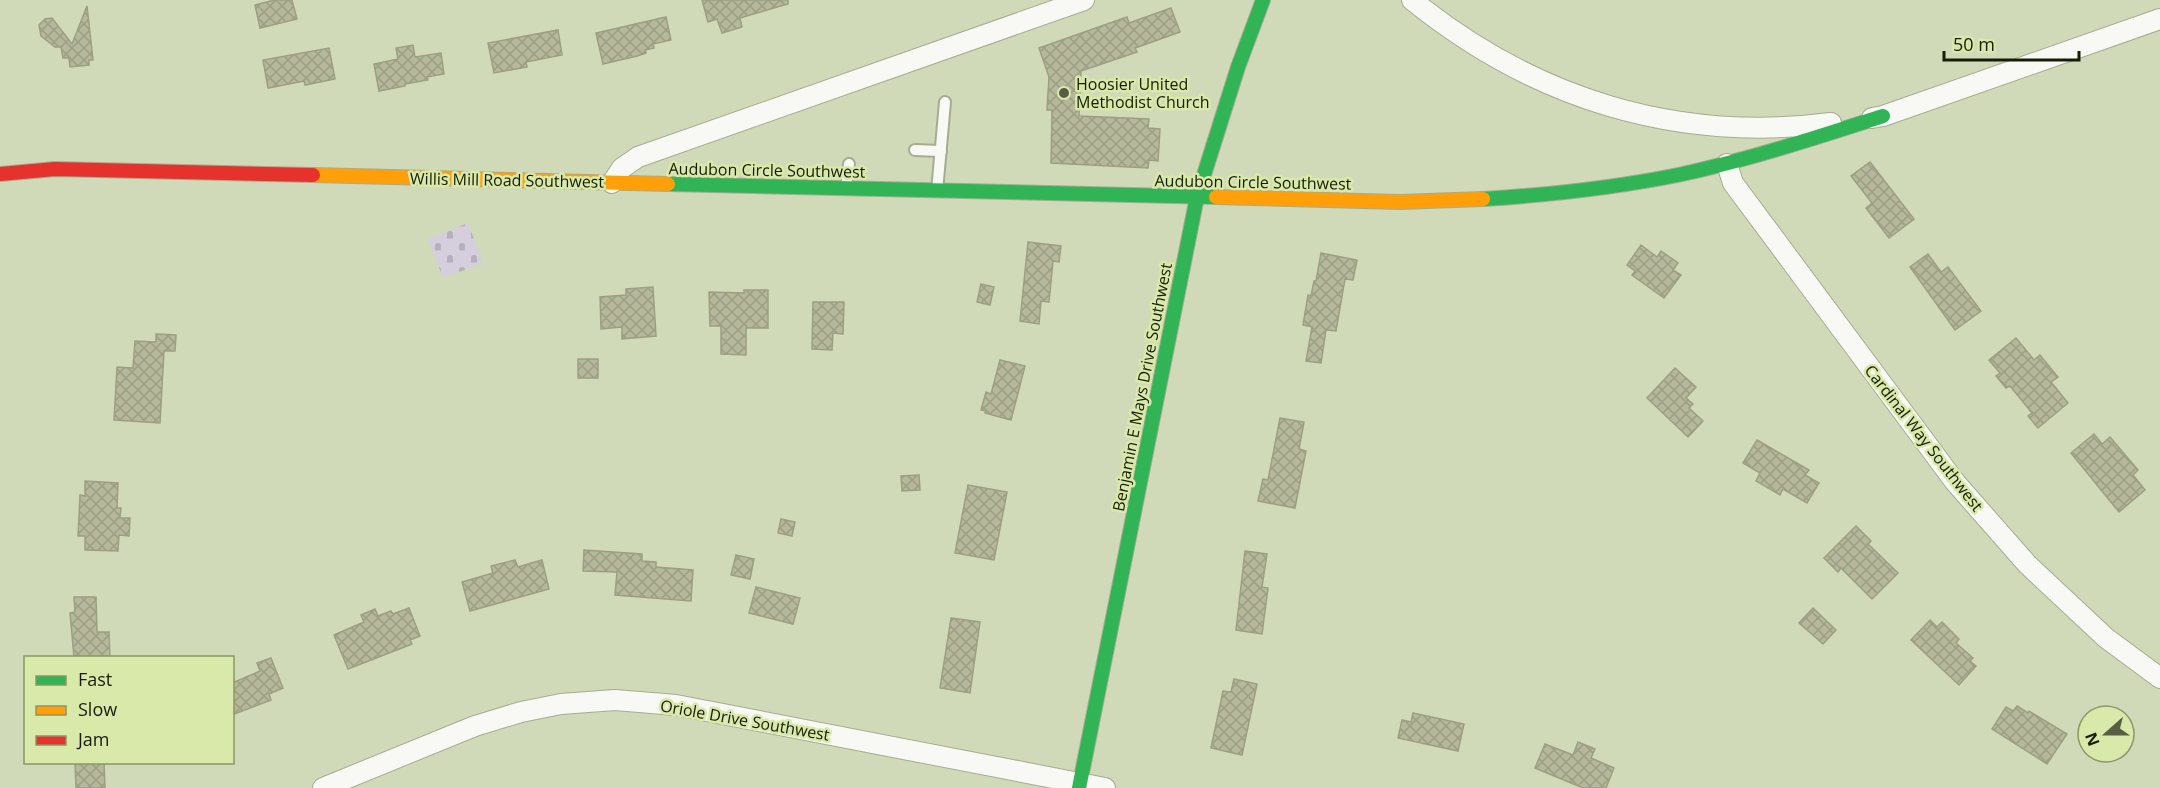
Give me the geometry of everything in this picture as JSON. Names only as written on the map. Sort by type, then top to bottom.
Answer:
[{"type":"street","name":"Willis Mill Road Southwest","points":[[0,174],[55,169],[612,183],[622,168],[638,157],[1084,0]]},
{"type":"street","name":"Benjamin E Mays Drive Southwest","points":[[1079,785],[1197,197],[1238,67],[1263,0]]},
{"type":"street","points":[[1412,0],[1476,47],[1529,76],[1586,100],[1656,119],[1728,128],[1801,127],[1883,116],[2160,19]]},
{"type":"street","name":"Audubon Circle Southwest","points":[[612,183],[1400,202],[1491,200],[1610,187],[1727,164],[1799,144],[1883,116]]},
{"type":"street","name":"Cardinal Way Southwest","points":[[1727,164],[1733,183],[1955,482],[2027,564],[2106,638],[2160,678]]},
{"type":"street","name":"Oriole Drive Southwest","points":[[323,788],[475,726],[521,712],[561,704],[615,700],[676,705],[1079,785],[1105,788]]},
{"type":"lane","points":[[937,191],[945,102]]},
{"type":"lane","points":[[915,150],[941,151]]},
{"type":"lane","points":[[846,189],[849,164]]},
{"type":"green space","points":[[468,223],[483,263],[443,278],[428,239]]},
{"type":"building","points":[[274,0],[292,0],[297,19],[260,28],[255,5]]},
{"type":"building","points":[[702,0],[788,0],[788,4],[740,18],[742,27],[722,33],[717,19],[708,22]]},
{"type":"building","points":[[87,6],[93,60],[89,60],[89,65],[70,67],[69,58],[63,58],[61,47],[55,47],[41,36],[39,25],[45,19],[52,18],[72,44]]},
{"type":"building","name":"Hoosier United Methodist Church","points":[[1171,8],[1180,32],[1135,48],[1137,52],[1081,71],[1079,116],[1149,119],[1148,128],[1160,129],[1158,161],[1149,160],[1148,168],[1051,163],[1052,110],[1047,110],[1049,77],[1039,48],[1127,17],[1129,23]]},
{"type":"building","points":[[666,17],[671,40],[653,44],[654,48],[645,50],[646,53],[603,64],[596,33]]},
{"type":"building","points":[[558,30],[562,55],[526,62],[527,67],[494,73],[488,43]]},
{"type":"building","points":[[413,45],[415,57],[441,53],[444,74],[379,91],[374,64],[398,59],[396,48]]},
{"type":"building","points":[[329,48],[335,79],[305,85],[304,81],[268,88],[263,60]]},
{"type":"building","points":[[1870,162],[1914,219],[1889,238],[1866,208],[1872,203],[1851,176]]},
{"type":"building","points":[[1028,242],[1061,246],[1059,262],[1053,261],[1049,302],[1041,301],[1039,324],[1020,321]]},
{"type":"building","points":[[1641,245],[1657,257],[1661,251],[1678,263],[1673,270],[1681,275],[1664,298],[1632,275],[1635,271],[1627,265]]},
{"type":"building","points":[[1321,253],[1357,260],[1353,280],[1345,279],[1336,331],[1326,330],[1321,363],[1306,361],[1312,327],[1303,325],[1308,295],[1311,296],[1314,281],[1316,281]]},
{"type":"building","points":[[1928,254],[1941,272],[1948,267],[1981,311],[1955,330],[1910,267]]},
{"type":"building","points":[[981,284],[994,287],[990,305],[977,302]]},
{"type":"building","points":[[653,287],[656,336],[622,339],[622,327],[601,329],[600,297],[626,295],[626,289]]},
{"type":"building","points":[[744,290],[768,290],[768,328],[746,328],[746,355],[721,354],[721,326],[710,326],[709,292],[744,293]]},
{"type":"building","points":[[813,302],[844,302],[843,334],[833,333],[832,350],[812,349]]},
{"type":"building","points":[[156,334],[176,335],[175,351],[164,351],[160,423],[114,420],[117,367],[133,368],[135,341],[156,342]]},
{"type":"building","points":[[2016,338],[2034,360],[2040,355],[2058,377],[2051,382],[2068,403],[2038,428],[2028,416],[2032,413],[2010,386],[2006,388],[1996,376],[2000,373],[1989,360]]},
{"type":"building","points":[[578,359],[598,359],[598,378],[578,378]]},
{"type":"building","points":[[1000,360],[1025,366],[1011,420],[981,410],[986,392],[991,394]]},
{"type":"building","points":[[1675,368],[1696,387],[1686,398],[1693,404],[1689,408],[1703,421],[1688,437],[1647,398]]},
{"type":"building","points":[[1280,418],[1304,422],[1299,449],[1306,451],[1295,508],[1258,501],[1263,479],[1268,480]]},
{"type":"building","points":[[2094,434],[2102,444],[2110,437],[2138,470],[2133,475],[2145,490],[2119,512],[2071,453]]},
{"type":"building","points":[[1757,440],[1809,470],[1805,475],[1819,483],[1807,503],[1783,489],[1780,495],[1756,481],[1760,473],[1743,463]]},
{"type":"building","points":[[919,475],[920,490],[902,491],[901,476]]},
{"type":"building","points":[[85,481],[118,483],[117,508],[121,508],[120,518],[130,518],[129,536],[119,535],[118,551],[85,550],[85,536],[78,536],[80,495],[85,496]]},
{"type":"building","points":[[968,485],[1007,492],[994,560],[955,553]]},
{"type":"building","points":[[781,519],[795,522],[792,536],[778,533]]},
{"type":"building","points":[[1856,526],[1871,541],[1868,544],[1898,573],[1872,599],[1841,568],[1838,572],[1824,558]]},
{"type":"building","points":[[584,550],[642,554],[642,561],[656,562],[656,567],[693,570],[691,601],[615,595],[617,572],[583,571]]},
{"type":"building","points":[[1245,551],[1267,554],[1262,587],[1268,588],[1262,634],[1236,630]]},
{"type":"building","points":[[736,555],[754,559],[750,579],[731,575]]},
{"type":"building","points":[[515,560],[518,567],[542,560],[549,589],[470,611],[462,582],[493,573],[491,566]]},
{"type":"building","points":[[756,587],[800,598],[793,624],[749,613]]},
{"type":"building","points":[[74,597],[96,597],[97,632],[109,632],[110,656],[74,656],[70,613],[75,612]]},
{"type":"building","points":[[409,608],[420,636],[410,640],[412,644],[348,669],[334,635],[364,622],[361,615],[375,609],[378,616],[391,611],[393,614]]},
{"type":"building","points":[[1813,608],[1836,630],[1823,644],[1799,623]]},
{"type":"building","points":[[951,618],[980,622],[970,693],[940,688]]},
{"type":"building","points":[[1930,620],[1937,627],[1942,622],[1959,639],[1956,643],[1973,658],[1970,661],[1976,666],[1959,685],[1911,640]]},
{"type":"building","points":[[271,658],[283,688],[269,694],[271,700],[234,714],[234,682],[260,671],[257,663]]},
{"type":"building","points":[[1234,679],[1257,684],[1242,755],[1211,748],[1223,691],[1231,692]]},
{"type":"building","points":[[2017,706],[2067,734],[2047,764],[1992,729],[2006,707],[2013,711]]},
{"type":"building","points":[[1413,713],[1464,724],[1458,751],[1398,738],[1402,720],[1411,722]]},
{"type":"building","points":[[1578,742],[1595,749],[1591,758],[1614,768],[1606,788],[1583,788],[1535,768],[1545,744],[1573,755]]},
{"type":"building","points":[[75,764],[104,764],[105,788],[76,788]]},
{"type":"traffic: fast","points":[[1079,788],[1197,197],[1238,67],[1263,0]]},
{"type":"traffic: fast","points":[[1483,199],[1581,190],[1678,175],[1755,156],[1883,116]]},
{"type":"traffic: fast","points":[[668,184],[1216,197]]},
{"type":"traffic: slow","points":[[313,175],[668,184]]},
{"type":"traffic: slow","points":[[1216,197],[1400,202],[1483,199]]},
{"type":"traffic: jam","points":[[0,174],[55,169],[313,175]]},
{"type":"place","name":"Hoosier United Methodist Church","points":[[1064,93]]}]
